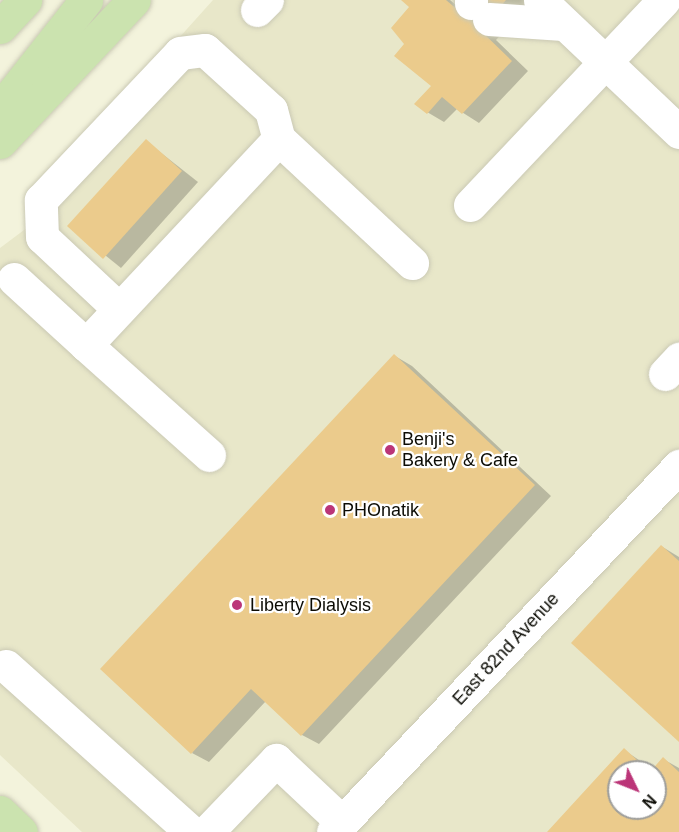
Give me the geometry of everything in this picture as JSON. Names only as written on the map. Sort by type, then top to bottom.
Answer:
[{"type":"main road","points":[[0,27],[25,0]]},
{"type":"main road","points":[[0,109],[86,0]]},
{"type":"main road","points":[[0,142],[134,0]]},
{"type":"main road","points":[[0,812],[21,832]]},
{"type":"street","points":[[540,0],[557,12],[604,63],[679,132]]},
{"type":"street","points":[[470,205],[664,0]]},
{"type":"street","points":[[491,6],[557,12]]},
{"type":"street","points":[[119,309],[42,237],[41,200],[180,52],[205,50],[271,110],[279,139],[412,263]]},
{"type":"street","points":[[86,345],[279,139]]},
{"type":"street","points":[[5,280],[86,345],[209,455]]},
{"type":"street","name":"East 82nd Avenue","points":[[337,827],[679,466]]},
{"type":"street","points":[[6,666],[191,832]]},
{"type":"street","points":[[207,832],[276,760],[337,827]]},
{"type":"shaded area","points":[[213,0],[679,0],[679,832],[82,832],[0,755],[0,248],[32,224],[169,49]]},
{"type":"building","points":[[401,0],[446,0],[459,11],[470,0],[506,0],[480,30],[512,61],[462,114],[442,97],[427,114],[414,104],[431,86],[394,56],[404,44],[391,28],[409,7]]},
{"type":"building","points":[[146,139],[182,171],[103,259],[67,226]]},
{"type":"building","points":[[394,354],[535,485],[301,736],[251,689],[191,754],[100,669]]},
{"type":"building","points":[[661,545],[679,561],[679,742],[571,643]]},
{"type":"building","points":[[624,748],[637,760],[613,760]]},
{"type":"building","points":[[667,761],[679,772],[679,832],[547,832],[607,767],[607,820],[667,820]]},
{"type":"place","name":"Benji's Bakery & Cafe","points":[[390,450]]},
{"type":"place","name":"PHOnatik","points":[[330,510]]},
{"type":"place","name":"Liberty Dialysis","points":[[237,605]]}]
